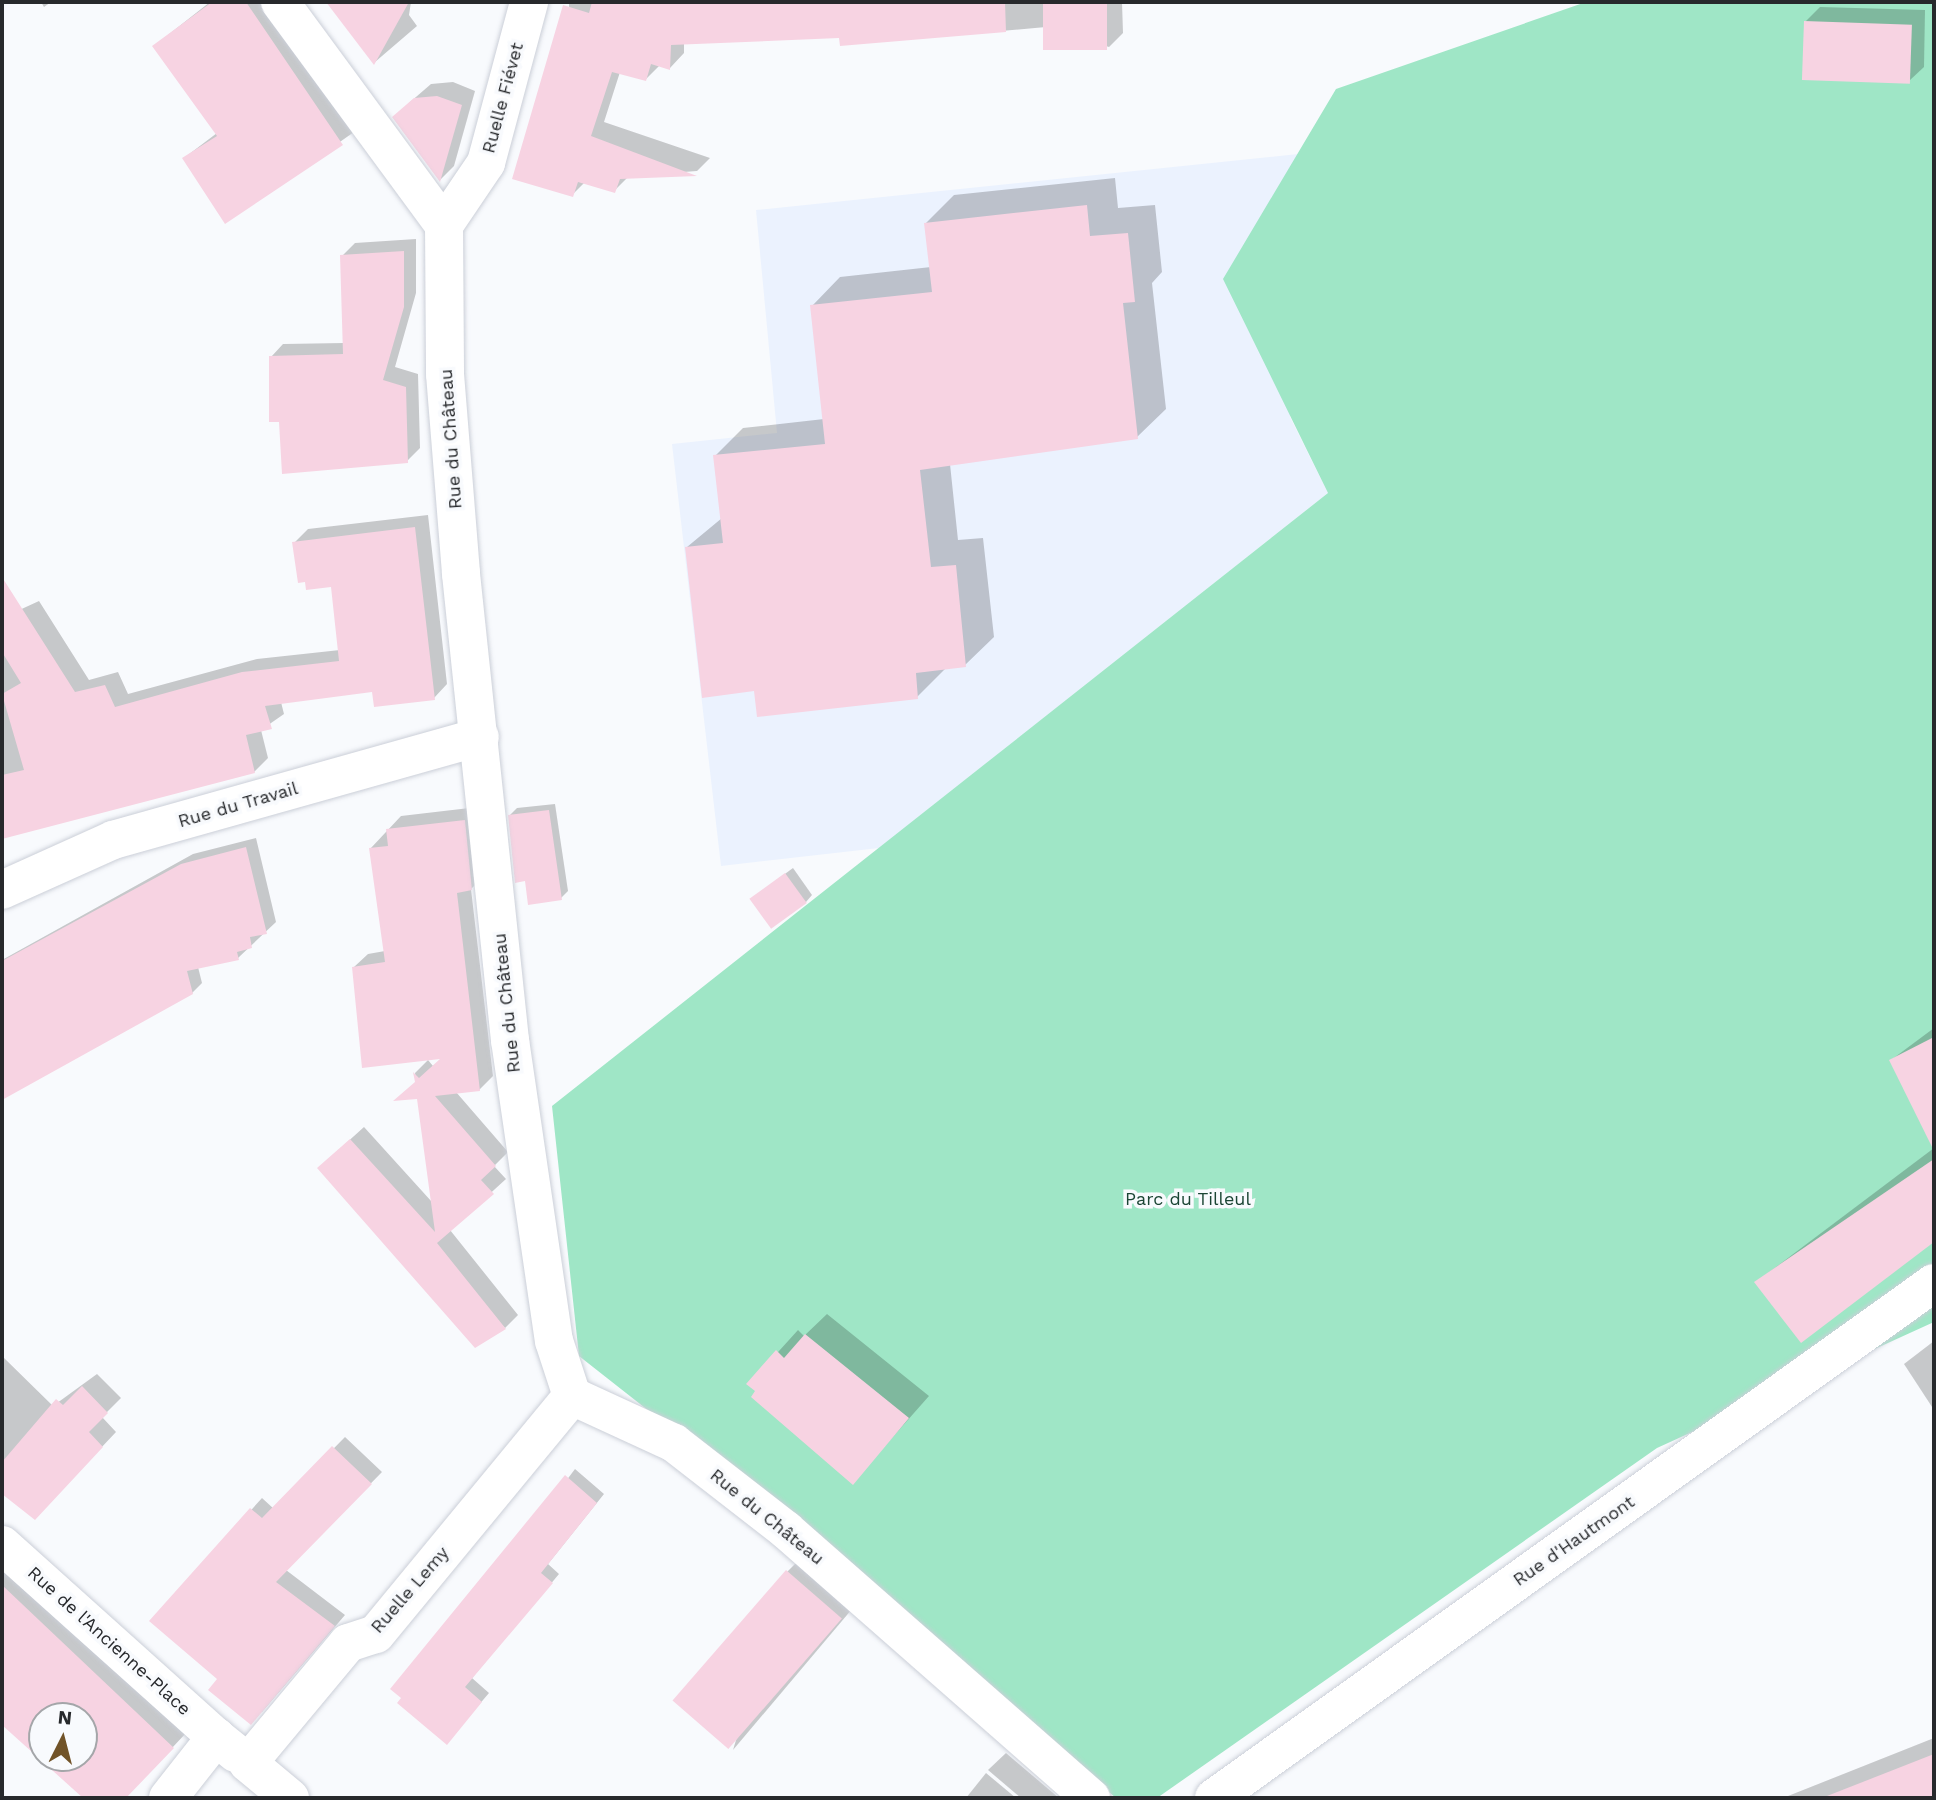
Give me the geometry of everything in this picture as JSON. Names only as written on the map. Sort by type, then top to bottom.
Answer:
[{"type":"street","points":[[280,2],[443,225]]},
{"type":"street","name":"Ruelle Fiévet","points":[[443,225],[486,163],[529,2]]},
{"type":"street","name":"Rue du Château","points":[[443,225],[445,374],[510,1040],[554,1341],[572,1396],[674,1443],[786,1530],[1091,1798]]},
{"type":"street","name":"Rue du Travail","points":[[2,890],[113,840],[480,737]]},
{"type":"street","name":"Rue d'Hautmont","points":[[1214,1798],[1934,1283]]},
{"type":"street","name":"Ruelle Lemy","points":[[248,1763],[348,1643],[376,1634],[572,1396]]},
{"type":"street","name":"Rue de l'Ancienne-Place","points":[[2,1545],[248,1763]]},
{"type":"street","points":[[168,1798],[216,1737]]},
{"type":"street","points":[[248,1763],[290,1798]]},
{"type":"shaded area","points":[[1298,154],[1290,417],[1328,493],[879,848],[721,866],[672,444],[777,433],[756,210]]},
{"type":"green space","name":"Parc du Tilleul","points":[[1586,2],[1934,2],[1934,1322],[1657,1448],[1157,1798],[1116,1798],[818,1544],[579,1356],[552,1106],[1328,493],[1223,279],[1336,89]]},
{"type":"building","points":[[212,2],[246,2],[343,145],[225,224],[182,158],[217,136],[152,46]]},
{"type":"building","points":[[326,2],[409,2],[374,65]]},
{"type":"building","points":[[592,2],[1005,2],[1006,32],[840,46],[839,38],[671,45],[670,70],[651,64],[646,81],[612,72],[591,136],[697,176],[620,179],[615,193],[578,182],[573,197],[512,179],[563,5],[589,13]]},
{"type":"building","points":[[1043,2],[1107,2],[1107,50],[1043,50]]},
{"type":"building","points":[[1804,21],[1912,25],[1910,84],[1802,80]]},
{"type":"building","points":[[437,96],[462,105],[440,182],[392,117],[414,98]]},
{"type":"building","points":[[1087,205],[1090,236],[1128,233],[1135,302],[1123,303],[1138,439],[920,470],[931,567],[956,565],[966,667],[916,673],[918,699],[757,717],[754,691],[702,698],[685,547],[723,543],[713,455],[825,444],[810,305],[932,292],[924,223]]},
{"type":"building","points":[[404,251],[404,307],[383,380],[406,387],[408,463],[282,474],[279,422],[269,422],[269,356],[343,354],[340,255]]},
{"type":"building","points":[[415,527],[435,700],[374,707],[372,692],[265,706],[272,729],[246,735],[255,773],[2,839],[2,775],[24,770],[2,694],[21,683],[2,652],[2,577],[75,692],[105,685],[115,707],[242,672],[339,661],[331,587],[306,590],[305,582],[298,583],[292,542]]},
{"type":"building","points":[[549,810],[562,900],[528,905],[525,881],[515,883],[508,815]]},
{"type":"building","points":[[465,820],[472,890],[457,893],[480,1091],[435,1096],[496,1166],[481,1180],[494,1194],[437,1243],[506,1329],[475,1348],[317,1168],[350,1139],[435,1232],[417,1099],[393,1101],[415,1082],[413,1072],[419,1078],[440,1059],[362,1068],[352,967],[385,962],[369,848],[388,846],[386,829]]},
{"type":"building","points":[[246,847],[267,934],[250,937],[252,948],[237,952],[239,960],[187,971],[193,994],[2,1100],[2,961],[181,864]]},
{"type":"building","points":[[785,873],[807,903],[771,929],[749,899]]},
{"type":"building","points":[[1934,1037],[1934,1151],[1889,1060]]},
{"type":"building","points":[[1934,1159],[1934,1242],[1801,1343],[1754,1282]]},
{"type":"building","points":[[805,1334],[909,1418],[853,1485],[751,1397],[755,1391],[746,1384],[776,1350],[784,1358]]},
{"type":"building","points":[[82,1386],[108,1413],[89,1432],[103,1447],[35,1520],[2,1494],[2,1462],[56,1399],[63,1405]]},
{"type":"building","points":[[332,1446],[372,1484],[276,1582],[335,1626],[251,1725],[208,1690],[217,1679],[149,1621],[250,1508],[262,1518]]},
{"type":"building","points":[[565,1475],[597,1503],[541,1573],[553,1583],[465,1687],[482,1702],[447,1745],[397,1703],[401,1698],[390,1689]]},
{"type":"building","points":[[786,1570],[842,1619],[728,1749],[673,1701]]},
{"type":"building","points":[[2,1585],[174,1748],[126,1798],[83,1798],[54,1772],[98,1772],[98,1702],[28,1702],[28,1748],[2,1725]]},
{"type":"building","points":[[1934,1754],[1934,1798],[1827,1796]]}]
